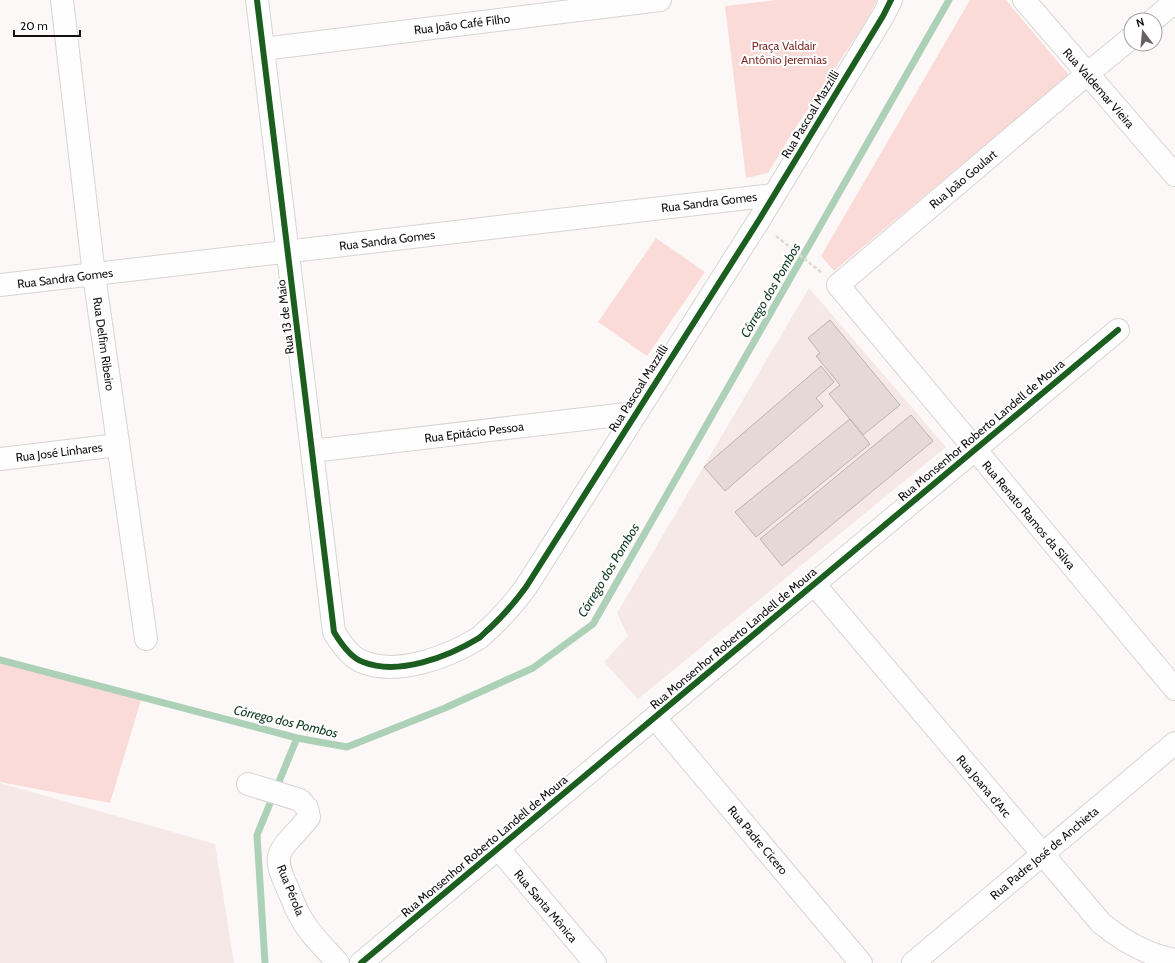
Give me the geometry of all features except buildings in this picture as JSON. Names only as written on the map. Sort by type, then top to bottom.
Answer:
[{"type":"street","name":"Rua Delfim Ribeiro","points":[[62,0],[94,274],[146,639]]},
{"type":"street","name":"Rua 13 de Maio","points":[[257,0],[334,632]]},
{"type":"street","name":"Rua João Café Filho","points":[[263,49],[660,0]]},
{"type":"street","name":"Rua Pascoal Mazzilli","points":[[334,632],[342,646],[362,662],[384,668],[410,666],[443,656],[480,638],[506,613],[526,587],[774,195],[883,16],[891,0]]},
{"type":"street","name":"Rua Valdemar Vieira","points":[[1024,0],[1175,175]]},
{"type":"street","points":[[1163,12],[1175,2]]},
{"type":"street","name":"Rua João Goulart","points":[[838,285],[1123,45]]},
{"type":"street","name":"Rua Sandra Gomes","points":[[0,285],[774,195]]},
{"type":"street","name":"Rua Renato Ramos da Silva","points":[[838,285],[1175,690]]},
{"type":"street","name":"Rua Monsenhor Roberto Landell de Moura","points":[[361,963],[1118,330]]},
{"type":"street","name":"Rua Epitácio Pessoa","points":[[312,451],[635,413]]},
{"type":"street","name":"Rua José Linhares","points":[[0,459],[118,445]]},
{"type":"street","name":"Rua Joana d'Arc","points":[[814,584],[1100,923],[1117,937],[1142,950],[1175,960]]},
{"type":"street","name":"Rua Padre Cícero","points":[[655,718],[861,963]]},
{"type":"street","name":"Rua Padre José de Anchieta","points":[[913,963],[1175,743]]},
{"type":"street","name":"Rua Pérola","points":[[248,784],[300,800],[307,808],[309,817],[303,826],[286,843],[280,852],[278,862],[300,916],[316,939],[338,963]]},
{"type":"street","name":"Rua Santa Mônica","points":[[498,848],[595,963]]},
{"type":"path","points":[[783,242],[808,262]]},
{"type":"shaded area","points":[[809,288],[946,447],[638,699],[604,662],[628,636],[617,613]]},
{"type":"shaded area","points":[[0,783],[215,844],[234,963],[0,963]]},
{"type":"green space","name":"Praça Valdair Antônio Jeremias","points":[[776,0],[877,0],[865,23],[796,127],[768,173],[746,178],[725,6]]},
{"type":"green space","points":[[970,0],[1006,0],[1069,75],[834,271],[821,256]]},
{"type":"green space","points":[[656,238],[705,272],[647,356],[598,322]]},
{"type":"green space","points":[[0,660],[142,697],[110,803],[0,782]]},
{"type":"waterway","name":"Córrego dos Pombos","points":[[0,660],[297,738],[347,747],[445,708],[533,668],[593,624],[949,0]]},
{"type":"waterway","points":[[265,963],[257,835],[297,738]]},
{"type":"cycle path","points":[[257,0],[334,632],[346,649],[354,657],[363,662],[377,666],[392,667],[407,666],[438,658],[467,645],[479,638],[500,618],[522,593],[759,220],[883,16],[891,0]]},
{"type":"cycle path","points":[[361,963],[1118,330]]}]
